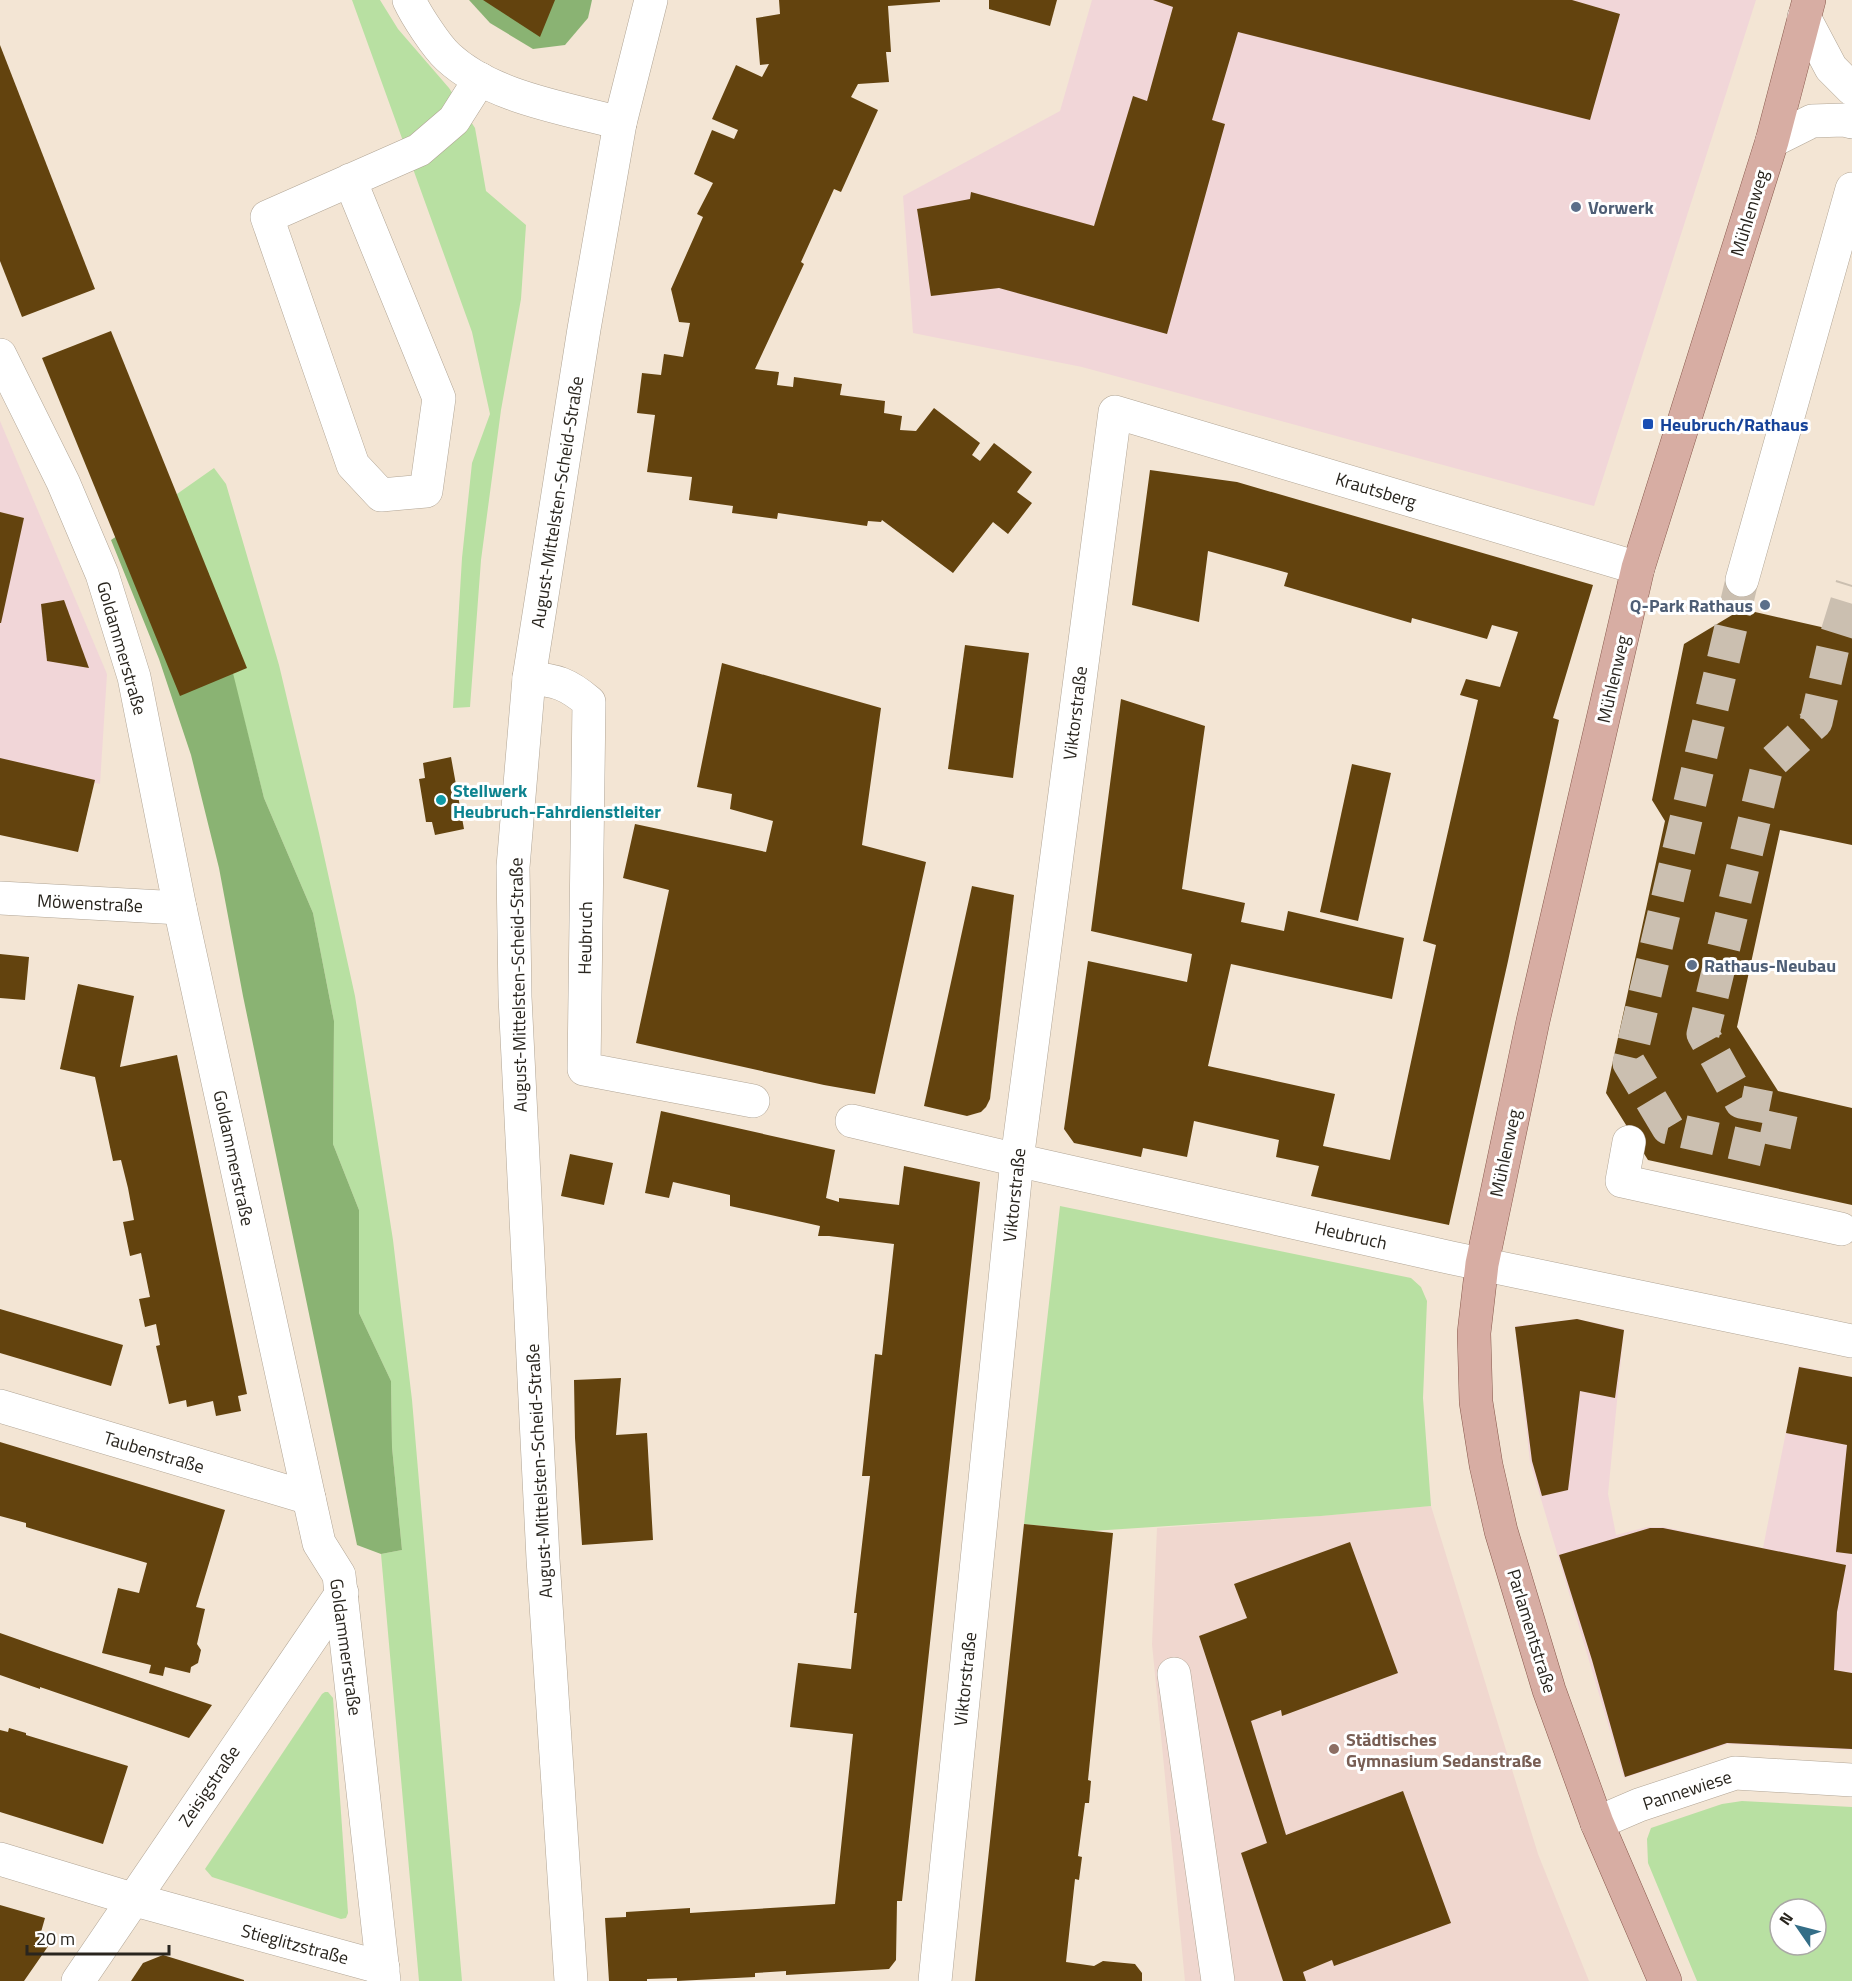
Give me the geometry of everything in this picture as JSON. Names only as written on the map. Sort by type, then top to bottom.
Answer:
[{"type":"main road","name":"Mühlenweg","points":[[1482,1264],[1536,1009],[1638,568],[1772,141],[1806,8]]},
{"type":"main road","name":"Parlamentstraße","points":[[1482,1264],[1474,1333],[1476,1402],[1486,1465],[1501,1531],[1549,1690],[1597,1823],[1665,1981]]},
{"type":"street","points":[[409,0],[415,13],[447,57],[480,79],[515,96],[620,123]]},
{"type":"street","name":"August-Mittelsten-Scheid-Straße","points":[[571,1981],[543,1559],[514,997],[513,867],[529,678],[584,329],[620,123],[651,0]]},
{"type":"street","points":[[1806,8],[1841,78]]},
{"type":"street","points":[[350,180],[439,398],[426,491],[381,495],[353,465],[267,217],[350,180],[418,150],[454,120],[480,79]]},
{"type":"street","points":[[1772,141],[1812,121],[1844,120],[1852,123]]},
{"type":"street","points":[[1742,580],[1852,189]]},
{"type":"street","name":"Goldammerstraße","points":[[0,355],[63,482],[102,574],[134,677],[180,908],[319,1543],[339,1575],[383,1975]]},
{"type":"street","name":"Krautsberg","points":[[1114,412],[1638,568]]},
{"type":"street","name":"Viktorstraße","points":[[935,1981],[1017,1160],[1114,412]]},
{"type":"street","name":"Heubruch","points":[[529,678],[553,680],[573,688],[589,702],[584,1069],[753,1101]]},
{"type":"street","name":"Möwenstraße","points":[[0,898],[180,908]]},
{"type":"street","name":"Heubruch","points":[[852,1121],[1482,1264],[1852,1341]]},
{"type":"street","points":[[1629,1142],[1622,1181],[1841,1229]]},
{"type":"street","name":"Taubenstraße","points":[[0,1406],[309,1498]]},
{"type":"street","name":"Zeisigstraße","points":[[78,1981],[342,1593]]},
{"type":"street","points":[[1174,1674],[1218,1981]]},
{"type":"street","name":"Pannewiese","points":[[1597,1823],[1639,1805],[1735,1773],[1852,1780]]},
{"type":"street","name":"Stieglitzstraße","points":[[0,1859],[383,1975]]},
{"type":"shaded area","points":[[1092,0],[1756,0],[1594,506],[1082,367],[913,333],[903,196],[1060,111]]},
{"type":"shaded area","points":[[0,421],[107,674],[100,784],[0,761]]},
{"type":"shaded area","points":[[1577,1319],[1624,1329],[1608,1494],[1616,1535],[1647,1527],[1664,1527],[1763,1548],[1799,1366],[1852,1377],[1852,1750],[1728,1744],[1624,1778],[1530,1462],[1515,1326]]},
{"type":"shaded area","name":"Städtisches Gymnasium Sedanstraße","points":[[1431,1506],[1538,1854],[1589,1981],[1185,1981],[1152,1644],[1157,1528]]},
{"type":"green space","points":[[352,0],[380,0],[398,29],[449,88],[475,128],[486,191],[526,225],[521,299],[501,410],[481,560],[470,707],[453,708],[462,558],[472,463],[490,414],[472,332]]},
{"type":"green space","points":[[469,0],[592,0],[588,18],[565,45],[533,49],[490,23]]},
{"type":"green space","points":[[214,468],[226,484],[279,665],[355,996],[393,1240],[412,1400],[462,1981],[419,1981],[381,1554],[402,1550],[392,1447],[391,1381],[359,1313],[359,1210],[333,1144],[334,1021],[313,913],[264,798],[225,645],[120,534]]},
{"type":"green space","points":[[120,534],[226,645],[264,798],[313,913],[334,1021],[333,1144],[359,1210],[359,1313],[391,1381],[392,1447],[402,1550],[381,1554],[357,1545],[243,996],[219,868],[191,755],[159,659],[111,540]]},
{"type":"green space","points":[[1060,1206],[1411,1278],[1421,1287],[1427,1301],[1423,1398],[1431,1506],[1321,1516],[1092,1531],[1024,1524]]},
{"type":"green space","points":[[325,1692],[333,1698],[348,1913],[346,1918],[341,1919],[212,1877],[205,1869]]},
{"type":"green space","points":[[1742,1801],[1852,1807],[1852,1981],[1697,1981],[1648,1863],[1647,1839],[1651,1828],[1722,1804]]},
{"type":"building","points":[[483,0],[555,0],[540,37]]},
{"type":"building","points":[[779,0],[940,0],[940,2],[888,6],[891,52],[886,52],[889,82],[858,84],[851,97],[878,110],[841,192],[834,189],[801,262],[804,264],[755,369],[779,372],[777,385],[793,387],[794,377],[842,384],[840,395],[885,401],[884,413],[902,416],[900,430],[916,431],[934,408],[980,443],[972,455],[980,461],[994,443],[1032,472],[1017,492],[1032,503],[1008,534],[993,522],[953,573],[882,520],[881,522],[868,521],[867,526],[778,513],[777,519],[732,513],[733,506],[689,500],[692,477],[647,472],[655,415],[637,413],[642,373],[661,375],[664,354],[683,357],[690,323],[679,322],[671,289],[703,217],[697,214],[713,183],[694,174],[712,130],[734,139],[738,130],[712,119],[736,65],[762,77],[769,64],[760,65],[756,18],[780,14]]},
{"type":"building","points":[[989,0],[1057,0],[1050,26],[989,9]]},
{"type":"building","points":[[1153,0],[1572,0],[1620,14],[1590,120],[1238,32],[1212,120],[1225,124],[1167,334],[999,288],[931,296],[917,209],[970,199],[971,192],[1094,226],[1133,96],[1147,101],[1173,7]]},
{"type":"building","points":[[0,45],[95,289],[22,317],[0,261]]},
{"type":"building","points":[[111,331],[247,668],[180,696],[42,358]]},
{"type":"building","points":[[1150,470],[1237,482],[1593,585],[1553,718],[1559,720],[1449,1225],[1311,1196],[1319,1166],[1276,1157],[1279,1140],[1194,1121],[1187,1157],[1143,1148],[1141,1157],[1074,1143],[1064,1129],[1088,961],[1187,982],[1192,954],[1091,931],[1121,699],[1205,726],[1182,889],[1245,903],[1241,922],[1284,931],[1288,911],[1404,938],[1392,999],[1231,964],[1208,1066],[1335,1094],[1323,1146],[1390,1160],[1436,945],[1423,941],[1478,700],[1460,695],[1466,679],[1500,687],[1518,632],[1492,625],[1487,639],[1412,618],[1411,623],[1284,586],[1288,573],[1208,551],[1199,622],[1132,605]]},
{"type":"building","points":[[0,512],[24,518],[1,623],[0,623]]},
{"type":"building","points":[[64,600],[89,668],[47,661],[41,604]]},
{"type":"building","name":"Rathaus-Neubau","points":[[1742,609],[1852,634],[1852,845],[1780,830],[1737,1027],[1778,1091],[1852,1108],[1852,1205],[1648,1160],[1606,1093],[1665,821],[1652,800],[1684,644]]},
{"type":"building","points":[[965,645],[1029,653],[1013,778],[948,769]]},
{"type":"building","points":[[722,663],[881,708],[862,845],[926,862],[875,1094],[824,1085],[636,1043],[669,890],[623,878],[635,824],[766,852],[773,821],[730,809],[732,794],[697,787]]},
{"type":"building","name":"Stellwerk Heubruch-Fahrdienstleiter","points":[[451,757],[464,829],[435,835],[432,822],[426,822],[419,779],[425,778],[423,763]]},
{"type":"building","points":[[0,758],[95,780],[78,852],[0,835]]},
{"type":"building","points":[[1352,764],[1391,773],[1358,921],[1320,912]]},
{"type":"building","points":[[972,886],[1014,895],[990,1099],[981,1112],[967,1116],[924,1106]]},
{"type":"building","points":[[0,954],[29,957],[25,1000],[0,998]]},
{"type":"building","points":[[78,984],[134,996],[120,1067],[177,1055],[247,1394],[238,1396],[241,1411],[216,1416],[213,1401],[187,1407],[186,1400],[169,1404],[156,1346],[160,1345],[156,1324],[145,1327],[139,1299],[150,1297],[141,1253],[130,1256],[123,1222],[134,1220],[128,1188],[121,1160],[113,1161],[95,1077],[60,1069]]},
{"type":"building","points":[[661,1111],[835,1150],[826,1198],[839,1202],[839,1198],[899,1205],[904,1166],[980,1182],[902,1901],[897,1901],[896,1960],[889,1969],[786,1975],[786,1971],[755,1973],[755,1977],[677,1981],[677,1978],[609,1981],[605,1918],[626,1917],[626,1912],[690,1908],[690,1913],[835,1904],[853,1734],[790,1727],[798,1663],[851,1669],[857,1613],[854,1613],[870,1476],[862,1476],[875,1354],[882,1355],[894,1244],[818,1236],[820,1226],[730,1206],[730,1195],[673,1182],[669,1198],[645,1193]]},
{"type":"building","points":[[570,1154],[613,1163],[604,1205],[561,1196]]},
{"type":"building","points":[[0,1309],[123,1345],[111,1386],[0,1353]]},
{"type":"building","points":[[1577,1319],[1624,1330],[1615,1398],[1580,1391],[1568,1490],[1542,1496],[1532,1461],[1515,1327]]},
{"type":"building","points":[[1799,1367],[1852,1377],[1852,1554],[1836,1552],[1847,1445],[1786,1433]]},
{"type":"building","points":[[621,1378],[616,1435],[647,1433],[653,1540],[582,1545],[575,1438],[574,1380]]},
{"type":"building","points":[[0,1442],[225,1510],[196,1607],[205,1609],[197,1644],[201,1650],[198,1663],[191,1667],[190,1673],[165,1667],[163,1676],[149,1673],[151,1665],[102,1653],[118,1588],[139,1593],[147,1563],[26,1527],[26,1523],[0,1516]]},
{"type":"building","points":[[1024,1524],[1113,1533],[1088,1780],[1091,1781],[1089,1803],[1085,1803],[1078,1856],[1082,1857],[1079,1880],[1075,1879],[1066,1962],[1094,1966],[1103,1961],[1135,1964],[1142,1973],[1142,1981],[975,1981]]},
{"type":"building","points":[[1650,1528],[1663,1528],[1846,1565],[1837,1612],[1834,1670],[1852,1673],[1852,1749],[1727,1743],[1625,1777],[1559,1555]]},
{"type":"building","points":[[1350,1542],[1398,1673],[1282,1716],[1281,1710],[1251,1721],[1286,1835],[1403,1791],[1451,1923],[1334,1966],[1332,1960],[1303,1972],[1306,1981],[1283,1981],[1241,1853],[1267,1843],[1199,1636],[1247,1618],[1234,1584]]},
{"type":"building","points":[[0,1633],[212,1705],[189,1738],[40,1687],[40,1689],[0,1675]]},
{"type":"building","points":[[9,1728],[128,1766],[103,1844],[0,1812],[0,1730],[8,1732]]},
{"type":"building","points":[[0,1905],[45,1918],[39,1939],[49,1945],[24,1981],[0,1981]]},
{"type":"building","points":[[163,1955],[244,1981],[131,1981],[143,1963]]},
{"type":"tunnel","points":[[1742,580],[1629,1063],[1668,1128],[1773,1152],[1782,1110],[1741,1102],[1703,1034],[1767,767],[1816,722],[1834,643],[1852,585]]},
{"type":"place","name":"Vorwerk","points":[[1576,207]]},
{"type":"place","name":"Heubruch/Rathaus","points":[[1648,424]]},
{"type":"place","name":"Q-Park Rathaus","points":[[1765,605]]},
{"type":"place","name":"Stellwerk Heubruch-Fahrdienstleiter","points":[[441,800]]},
{"type":"place","name":"Rathaus-Neubau","points":[[1692,965]]},
{"type":"place","name":"Städtisches Gymnasium Sedanstraße","points":[[1334,1749]]}]
